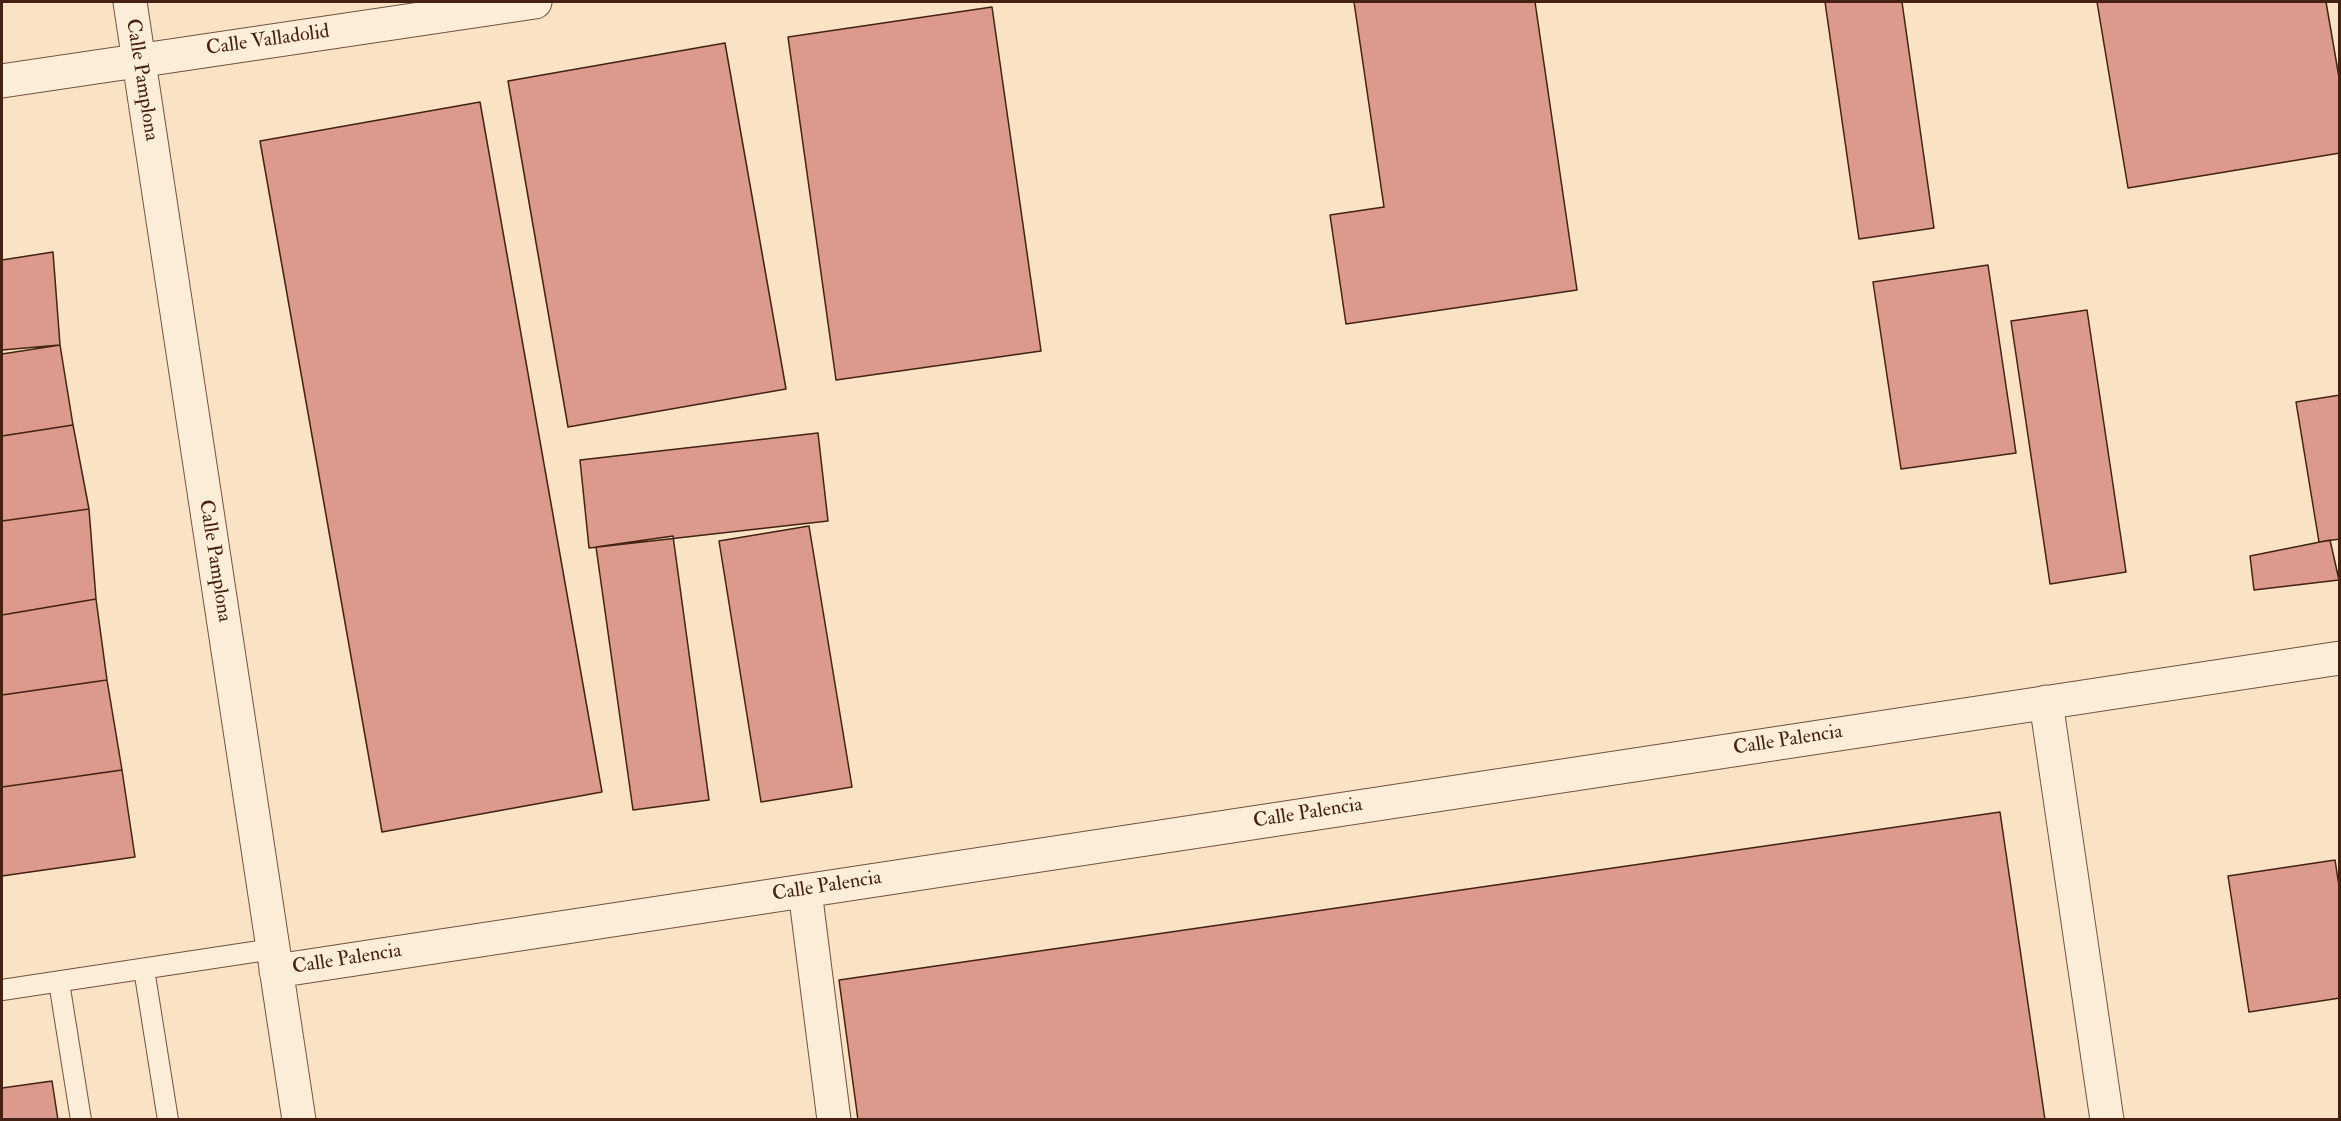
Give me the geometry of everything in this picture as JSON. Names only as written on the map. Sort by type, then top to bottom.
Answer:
[{"type":"street","name":"Calle Pamplona","points":[[130,2],[299,1119]]},
{"type":"street","name":"Calle Valladolid","points":[[2,81],[535,2]]},
{"type":"street","name":"Calle Palencia","points":[[275,960],[805,891],[2340,658]]},
{"type":"street","points":[[2046,702],[2106,1119]]},
{"type":"street","points":[[805,891],[834,1119]]},
{"type":"lane","points":[[2,990],[144,969],[275,960]]},
{"type":"lane","points":[[144,969],[168,1119]]},
{"type":"lane","points":[[58,982],[81,1119]]},
{"type":"building","points":[[1354,2],[1535,2],[1577,290],[1346,324],[1330,215],[1384,207]]},
{"type":"building","points":[[1825,2],[1902,2],[1934,228],[1859,239]]},
{"type":"building","points":[[2097,2],[2326,2],[2340,83],[2340,153],[2128,188]]},
{"type":"building","points":[[992,7],[1041,351],[836,380],[788,37]]},
{"type":"building","points":[[725,43],[786,389],[568,427],[508,81]]},
{"type":"building","points":[[480,102],[602,792],[382,832],[260,141]]},
{"type":"building","points":[[53,252],[60,345],[2,350],[2,260]]},
{"type":"building","points":[[1988,265],[2016,453],[1901,469],[1873,282]]},
{"type":"building","points":[[2087,310],[2126,572],[2050,584],[2011,321]]},
{"type":"building","points":[[60,345],[73,425],[2,436],[2,354]]},
{"type":"building","points":[[2340,395],[2340,539],[2319,542],[2296,402]]},
{"type":"building","points":[[73,425],[89,509],[2,521],[2,436]]},
{"type":"building","points":[[818,433],[828,521],[589,548],[580,460]]},
{"type":"building","points":[[89,509],[96,599],[2,615],[2,521]]},
{"type":"building","points":[[809,526],[852,787],[761,802],[719,541]]},
{"type":"building","points":[[673,536],[709,800],[633,810],[596,547]]},
{"type":"building","points":[[2330,540],[2339,580],[2254,590],[2250,556]]},
{"type":"building","points":[[96,599],[107,680],[2,695],[2,615]]},
{"type":"building","points":[[107,680],[122,770],[2,787],[2,695]]},
{"type":"building","points":[[122,770],[135,857],[2,876],[2,787]]},
{"type":"building","points":[[2000,812],[2045,1120],[858,1120],[839,980]]},
{"type":"building","points":[[2335,860],[2340,892],[2340,998],[2249,1012],[2228,876]]},
{"type":"building","points":[[52,1081],[58,1120],[2,1120],[2,1088]]}]
